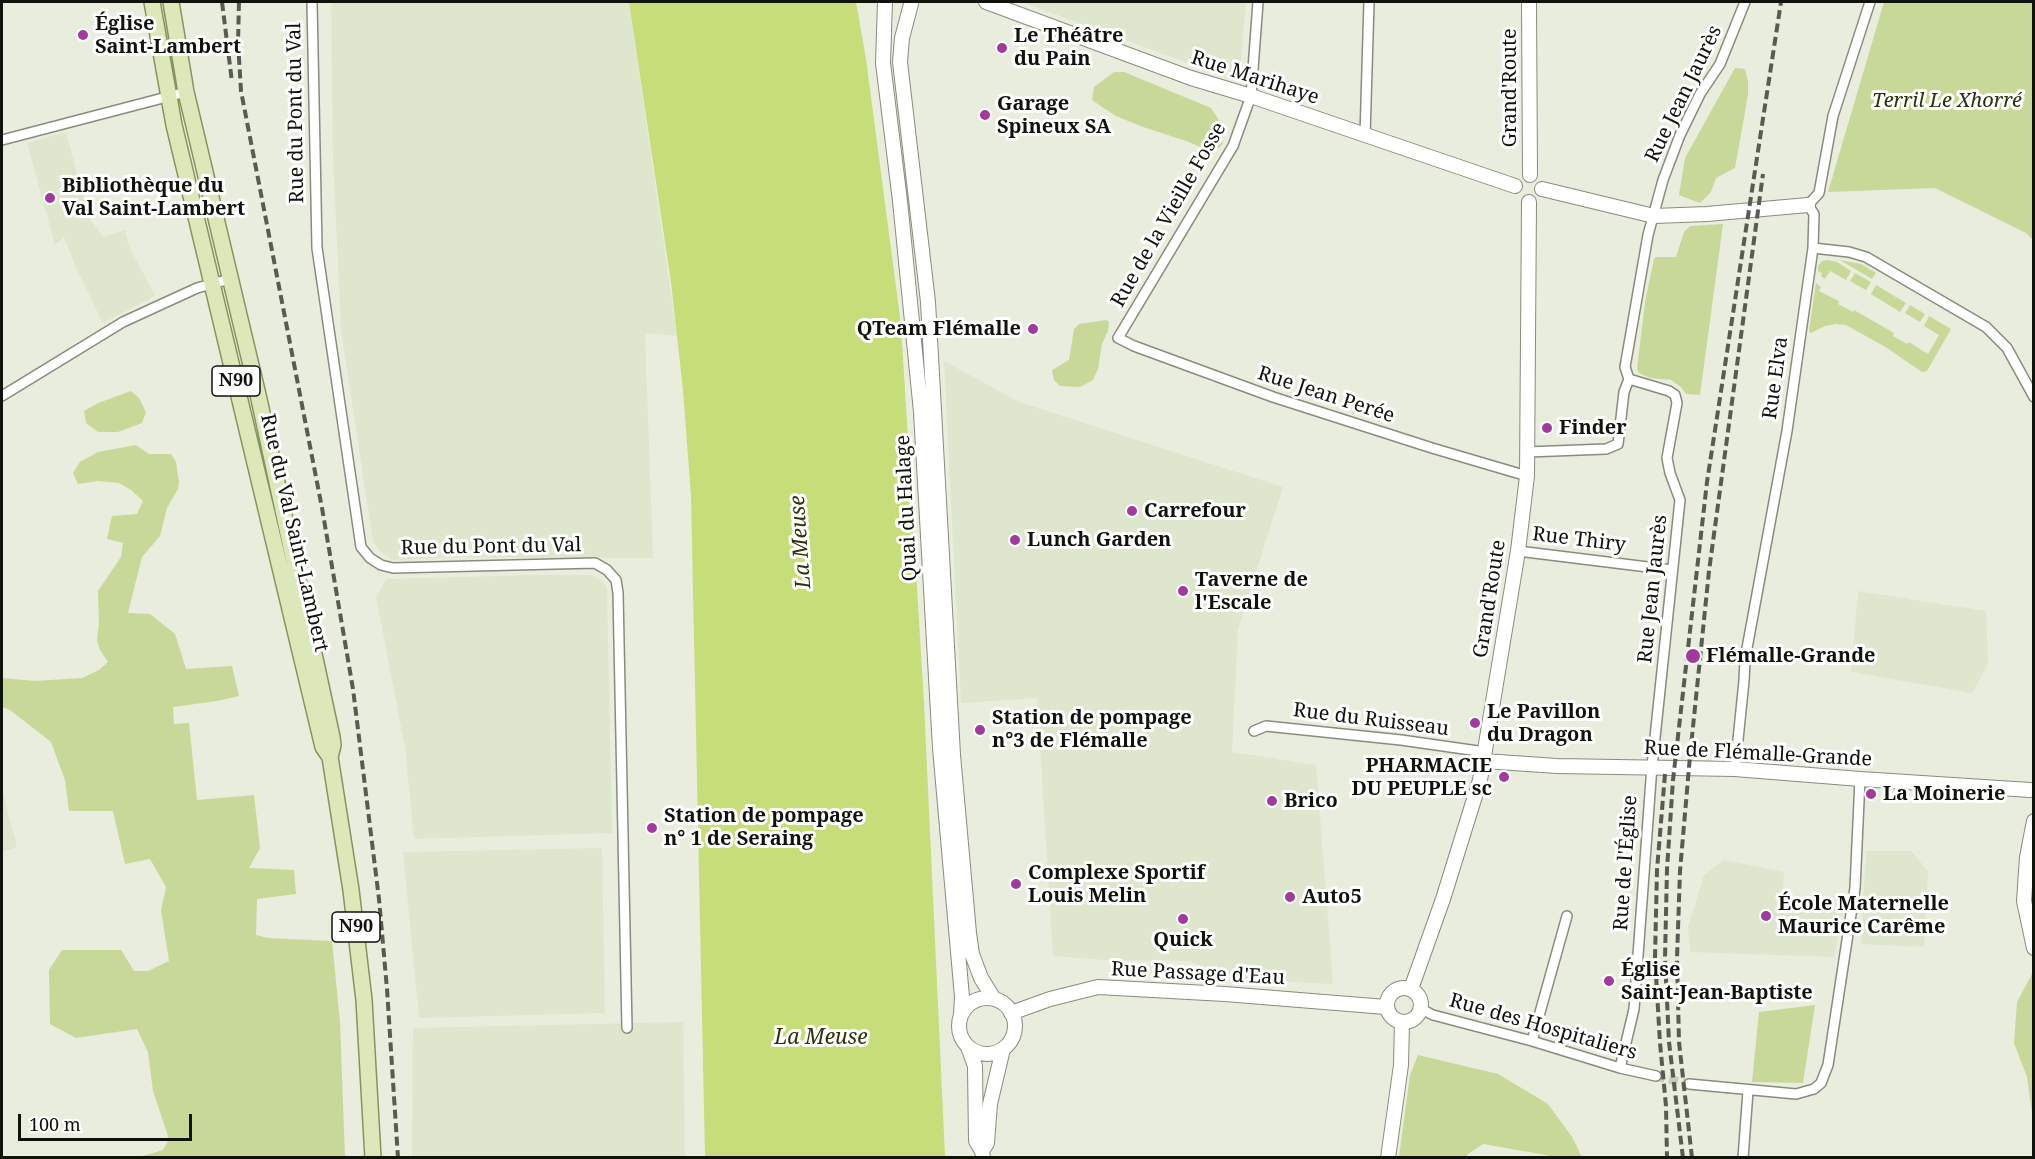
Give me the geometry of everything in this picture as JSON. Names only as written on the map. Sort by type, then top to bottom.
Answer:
[{"type":"main road","name":"Rue du Val Saint-Lambert","points":[[152,2],[168,96],[212,284],[322,747],[330,757]]},
{"type":"main road","name":"Rue du Val Saint-Lambert","points":[[171,2],[186,92],[259,399],[333,745],[330,757],[359,949],[367,1035],[373,1158]]},
{"type":"street","name":"Rue du Pont du Val","points":[[312,2],[317,248],[362,547],[369,558],[381,565],[393,568],[595,563],[607,570],[615,580],[618,593],[627,1028]]},
{"type":"street","points":[[886,2],[900,6],[912,3]]},
{"type":"street","name":"Quai du Halage","points":[[886,2],[883,63],[900,201],[921,412],[940,748],[962,998],[959,1032],[975,1066],[976,1142],[982,1154]]},
{"type":"street","name":"Rue Marihaye","points":[[986,2],[1191,78],[1251,96],[1515,186]]},
{"type":"street","name":"Rue de la Vieille Fosse","points":[[1118,338],[1233,146],[1251,96],[1258,2]]},
{"type":"street","points":[[1365,136],[1369,2]]},
{"type":"street","name":"Grand'Route","points":[[1529,2],[1530,175]]},
{"type":"street","name":"Rue Jean Jaurès","points":[[1527,452],[1606,449],[1618,444],[1624,392],[1629,380],[1625,367],[1648,236],[1663,180],[1680,135],[1700,94],[1720,64],[1745,2]]},
{"type":"street","points":[[1542,189],[1654,216],[1808,206],[1819,193],[1833,116],[1870,2]]},
{"type":"street","name":"Quai du Halage","points":[[912,3],[902,38],[900,62],[928,302],[953,755],[969,933],[972,954],[981,978],[994,999],[1001,1002],[1011,1013],[1014,1029],[1003,1049],[991,1096],[987,1143],[982,1154]]},
{"type":"street","points":[[2,140],[186,92]]},
{"type":"street","points":[[1530,175],[1541,182],[1542,189],[1536,200],[1529,202],[1521,200],[1516,194],[1515,186],[1523,176],[1530,175]]},
{"type":"street","name":"Grand'Route","points":[[1412,989],[1446,888],[1484,757],[1518,551],[1527,476],[1529,202]]},
{"type":"street","name":"Rue Elva","points":[[1735,769],[1745,659],[1787,431],[1813,248],[1814,214],[1808,206]]},
{"type":"street","points":[[1813,248],[1849,252],[1866,257],[1986,327],[2007,348],[2034,397]]},
{"type":"street","points":[[2,396],[123,322],[197,288],[230,279]]},
{"type":"street","name":"Rue Jean Perée","points":[[1118,338],[1140,349],[1273,397],[1527,476]]},
{"type":"street","name":"Rue Jean Jaurès","points":[[1629,380],[1669,391],[1675,395],[1677,403],[1667,458],[1680,500],[1652,766]]},
{"type":"street","name":"Rue Thiry","points":[[1518,551],[1672,570]]},
{"type":"street","name":"Rue du Ruisseau","points":[[1254,731],[1266,726],[1401,740],[1484,757]]},
{"type":"street","name":"Rue de Flémalle-Grande","points":[[1484,757],[1557,766],[1735,769],[2032,790]]},
{"type":"street","name":"Rue de l'Église","points":[[1620,1068],[1634,1009],[1652,766]]},
{"type":"street","points":[[1689,1084],[1796,1094],[1814,1089],[1824,1077],[1828,1065],[1855,888],[1860,779]]},
{"type":"street","points":[[2034,821],[2026,857],[2024,901],[2034,948]]},
{"type":"street","points":[[1532,1041],[1564,920],[1567,916]]},
{"type":"street","name":"Rue Passage d'Eau","points":[[1011,1013],[1050,999],[1098,987],[1225,994],[1386,1007]]},
{"type":"street","points":[[1412,989],[1420,1000],[1421,1009],[1416,1018],[1402,1023],[1389,1014],[1386,1001],[1394,990],[1412,989]]},
{"type":"street","points":[[961,1014],[972,1002],[987,998],[994,999]]},
{"type":"street","name":"Rue des Hospitaliers","points":[[1421,1009],[1433,1015],[1656,1076]]},
{"type":"street","points":[[1388,1158],[1401,1065],[1402,1023]]},
{"type":"street","points":[[968,1047],[985,1054],[1003,1049]]},
{"type":"street","points":[[1743,1158],[1748,1090]]},
{"type":"shaded area","points":[[331,2],[629,2],[677,336],[645,333],[653,558],[465,557],[392,560],[373,542],[341,330],[333,158]]},
{"type":"shaded area","points":[[1022,2],[1246,2],[1240,70],[1226,77]]},
{"type":"shaded area","points":[[66,132],[89,218],[103,237],[125,230],[129,246],[155,296],[103,323],[76,268],[64,237],[55,245],[27,143]]},
{"type":"shaded area","points":[[944,361],[1019,402],[1283,487],[1238,629],[1232,752],[1316,765],[1333,984],[1241,980],[1189,961],[1105,960],[1053,956],[1037,698],[961,703]]},
{"type":"shaded area","points":[[591,575],[601,580],[607,588],[612,833],[414,839],[405,747],[376,597],[386,579]]},
{"type":"shaded area","points":[[1858,591],[1986,611],[1988,664],[1972,693],[1851,672]]},
{"type":"shaded area","points":[[2,790],[17,847],[2,852]]},
{"type":"shaded area","points":[[602,848],[605,1013],[419,1018],[403,852]]},
{"type":"shaded area","points":[[1866,851],[1911,851],[1928,871],[1924,947],[1861,944]]},
{"type":"shaded area","name":"École Maternelle Maurice Carême","points":[[1724,860],[1784,872],[1782,900],[1844,906],[1834,957],[1690,952],[1688,927],[1704,875]]},
{"type":"shaded area","points":[[683,1022],[685,1157],[412,1158],[413,1028]]},
{"type":"green space","name":"Terril Le Xhorré","points":[[1884,2],[2033,2],[2033,240],[2026,233],[1935,188],[1828,192]]},
{"type":"green space","points":[[1735,68],[1745,69],[1748,95],[1735,168],[1716,178],[1711,192],[1700,203],[1679,195],[1685,158]]},
{"type":"green space","points":[[1114,72],[1124,72],[1211,108],[1222,125],[1219,133],[1223,144],[1213,153],[1116,116],[1102,107],[1092,100],[1094,87]]},
{"type":"green space","points":[[1723,224],[1700,395],[1686,394],[1671,380],[1650,378],[1639,373],[1637,369],[1645,302],[1654,259],[1656,257],[1676,257],[1684,232],[1690,226]]},
{"type":"green space","points":[[1840,260],[1861,264],[1876,273],[1872,279]]},
{"type":"green space","points":[[1822,261],[1837,262],[1851,271],[1846,280],[1830,271],[1825,279],[1821,276],[1822,273],[1818,271],[1818,266]]},
{"type":"green space","points":[[1855,273],[1871,282],[1866,290],[1850,281]]},
{"type":"green space","points":[[1816,283],[1821,287],[1819,291],[1839,301],[1838,304],[1853,312],[1854,310],[1894,333],[1893,336],[1907,344],[1909,342],[1928,354],[1939,335],[1924,326],[1929,316],[1951,329],[1927,371],[1922,372],[1887,348],[1846,325],[1825,326],[1811,333],[1809,331]]},
{"type":"green space","points":[[1876,285],[1906,303],[1900,312],[1871,294]]},
{"type":"green space","points":[[1910,305],[1925,314],[1920,322],[1905,313]]},
{"type":"green space","points":[[1106,320],[1109,322],[1108,331],[1102,344],[1098,369],[1093,380],[1080,387],[1060,386],[1054,380],[1052,370],[1069,360],[1074,329],[1079,324]]},
{"type":"green space","points":[[131,391],[139,398],[146,412],[142,423],[118,432],[98,432],[86,423],[84,411],[98,403]]},
{"type":"green space","points":[[136,445],[149,454],[171,454],[176,462],[179,482],[178,489],[167,508],[160,536],[142,557],[128,613],[150,614],[175,634],[186,669],[232,666],[239,696],[173,707],[174,724],[189,723],[197,800],[254,795],[260,848],[249,868],[294,870],[296,894],[257,899],[256,935],[268,938],[332,941],[340,1022],[345,1157],[139,1157],[163,1150],[169,1139],[153,1091],[148,1052],[137,1029],[76,1038],[50,1024],[49,970],[62,950],[121,950],[134,971],[148,971],[169,961],[161,910],[166,887],[150,859],[125,864],[113,811],[69,811],[65,780],[51,742],[10,710],[2,707],[2,678],[35,681],[82,678],[99,670],[108,662],[97,640],[98,591],[121,557],[123,543],[107,539],[112,516],[137,514],[143,501],[119,483],[98,481],[78,484],[73,473],[80,462],[98,452]]},
{"type":"green space","points":[[2032,974],[2034,979],[2033,1120],[2027,1077],[2014,1043],[2017,1002]]},
{"type":"green space","points":[[1815,1005],[1803,1083],[1752,1082],[1759,1012]]},
{"type":"green space","points":[[1418,1055],[1498,1074],[1548,1104],[1572,1137],[1582,1157],[1557,1157],[1483,1144],[1466,1157],[1399,1157],[1410,1075]]},
{"type":"water","name":"La Meuse","points":[[629,2],[856,2],[866,59],[901,325],[924,703],[945,1157],[705,1157],[691,496],[683,390],[671,282]]},
{"type":"tunnel","points":[[1656,1076],[1689,1084]]},
{"type":"railway","points":[[222,2],[232,82]]},
{"type":"railway","points":[[239,2],[238,42],[241,91],[322,508],[353,689],[379,899],[398,1158]]},
{"type":"railway","points":[[1683,1158],[1669,1042],[1665,958],[1667,869],[1673,780],[1707,482],[1781,2]]},
{"type":"railway","points":[[1692,1158],[1679,1042],[1677,958],[1680,871],[1709,571],[1763,174]]},
{"type":"railway","points":[[1665,774],[1657,870],[1655,958],[1666,1106],[1667,1158]]},
{"type":"place","name":"Église Saint-Lambert","points":[[83,35]]},
{"type":"place","name":"Le Théâtre du Pain","points":[[1002,48]]},
{"type":"place","name":"Garage Spineux SA","points":[[985,115]]},
{"type":"place","name":"Bibliothèque du Val Saint-Lambert","points":[[50,198]]},
{"type":"place","name":"QTeam Flémalle","points":[[1033,329]]},
{"type":"place","name":"Finder","points":[[1547,428]]},
{"type":"place","name":"Carrefour","points":[[1132,511]]},
{"type":"place","name":"Lunch Garden","points":[[1015,540]]},
{"type":"place","name":"Taverne de l'Escale","points":[[1183,591]]},
{"type":"place","name":"Flémalle-Grande","points":[[1693,656]]},
{"type":"place","name":"Le Pavillon du Dragon","points":[[1475,723]]},
{"type":"place","name":"Station de pompage n°3 de Flémalle","points":[[980,730]]},
{"type":"place","name":"PHARMACIE DU PEUPLE sc","points":[[1504,777]]},
{"type":"place","name":"La Moinerie","points":[[1871,794]]},
{"type":"place","name":"Brico","points":[[1272,801]]},
{"type":"place","name":"Station de pompage n° 1 de Seraing","points":[[652,828]]},
{"type":"place","name":"Complexe Sportif Louis Melin","points":[[1016,884]]},
{"type":"place","name":"Auto5","points":[[1290,897]]},
{"type":"place","name":"École Maternelle Maurice Carême","points":[[1766,916]]},
{"type":"place","name":"Quick","points":[[1183,919]]},
{"type":"place","name":"Église Saint-Jean-Baptiste","points":[[1609,981]]}]
